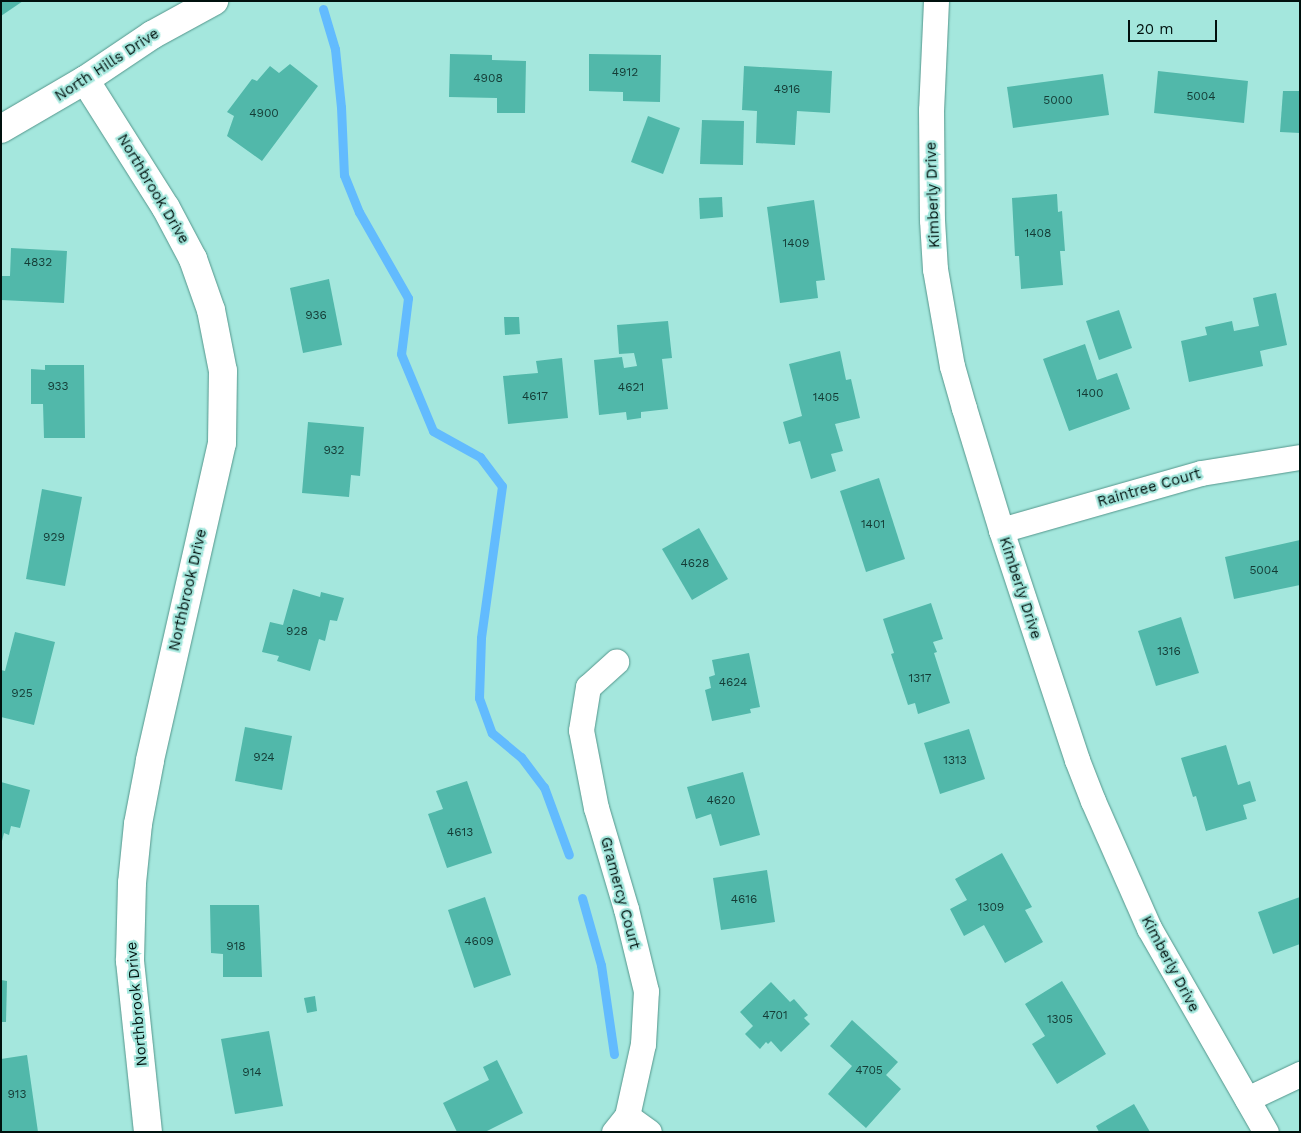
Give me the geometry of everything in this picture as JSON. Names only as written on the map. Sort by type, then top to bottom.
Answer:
[{"type":"street","name":"North Hills Drive","points":[[1,129],[85,80],[152,35],[214,1]]},
{"type":"street","name":"Kimberly Drive","points":[[936,1],[930,110],[932,220],[935,270],[952,366],[1001,530],[1077,760],[1093,801],[1149,928],[1266,1132]]},
{"type":"street","name":"Northbrook Drive","points":[[85,80],[166,208],[194,259],[211,310],[223,371],[222,443],[150,761],[140,810],[132,883],[130,962],[148,1132]]},
{"type":"street","name":"Raintree Court","points":[[1001,530],[1202,473],[1300,457]]},
{"type":"street","name":"Gramercy Court","points":[[616,662],[588,687],[581,730],[596,808],[626,909],[646,991],[643,1044],[621,1124]]},
{"type":"street","points":[[1247,1099],[1300,1074]]},
{"type":"street","points":[[621,1124],[649,1132]]},
{"type":"building","points":[[1,1],[23,1],[1,16]]},
{"type":"building","points":[[450,54],[492,55],[492,60],[526,61],[525,113],[497,113],[497,98],[449,97]]},
{"type":"building","points":[[589,54],[661,55],[660,102],[623,101],[623,92],[589,91]]},
{"type":"building","points":[[290,64],[318,86],[262,161],[227,136],[234,116],[227,112],[252,79],[257,81],[270,66],[279,73]]},
{"type":"building","points":[[744,66],[832,71],[830,113],[797,111],[795,145],[756,143],[757,111],[742,110]]},
{"type":"building","points":[[1158,71],[1248,81],[1244,123],[1154,113]]},
{"type":"building","points":[[1103,74],[1109,115],[1013,128],[1007,87]]},
{"type":"building","points":[[1283,91],[1300,91],[1300,133],[1280,132]]},
{"type":"building","points":[[648,116],[680,128],[663,174],[631,162]]},
{"type":"building","points":[[702,120],[744,121],[743,165],[700,164]]},
{"type":"building","points":[[1057,194],[1058,212],[1062,211],[1065,251],[1060,251],[1063,285],[1021,289],[1019,256],[1015,256],[1012,198]]},
{"type":"building","points":[[722,197],[723,217],[700,219],[699,198]]},
{"type":"building","points":[[814,200],[825,280],[816,281],[818,298],[780,303],[767,207]]},
{"type":"building","points":[[11,248],[67,251],[64,303],[1,300],[1,276],[10,276]]},
{"type":"building","points":[[329,279],[342,345],[303,353],[290,288]]},
{"type":"building","points":[[1276,293],[1287,345],[1260,351],[1263,366],[1189,382],[1181,341],[1207,335],[1205,327],[1232,321],[1234,331],[1259,326],[1253,298]]},
{"type":"building","points":[[1119,310],[1132,348],[1099,360],[1086,321]]},
{"type":"building","points":[[504,317],[519,317],[520,334],[505,335]]},
{"type":"building","points":[[668,321],[672,358],[662,359],[668,409],[641,412],[641,418],[627,420],[626,412],[599,415],[594,360],[622,357],[624,368],[637,366],[634,353],[619,354],[617,325]]},
{"type":"building","points":[[1085,344],[1097,380],[1117,373],[1130,409],[1069,431],[1043,359]]},
{"type":"building","points":[[840,351],[846,380],[851,379],[860,418],[835,424],[843,451],[831,454],[836,471],[811,479],[800,441],[789,444],[783,422],[802,416],[789,364]]},
{"type":"building","points":[[562,358],[568,418],[508,424],[503,376],[538,373],[536,361]]},
{"type":"building","points":[[45,365],[84,365],[85,438],[44,438],[43,404],[31,404],[31,369],[45,370]]},
{"type":"building","points":[[308,422],[364,427],[360,476],[351,475],[349,497],[302,493]]},
{"type":"building","points":[[879,478],[905,559],[866,572],[840,491]]},
{"type":"building","points":[[42,489],[82,497],[65,586],[26,579]]},
{"type":"building","points":[[699,528],[728,579],[692,600],[662,549]]},
{"type":"building","points":[[1300,540],[1300,585],[1234,599],[1225,557]]},
{"type":"building","points":[[293,589],[320,597],[321,592],[344,598],[337,621],[330,620],[325,641],[319,639],[310,671],[277,661],[279,656],[262,652],[270,622],[283,625]]},
{"type":"building","points":[[931,603],[943,639],[933,642],[937,652],[934,653],[950,703],[918,714],[915,703],[908,705],[891,654],[894,653],[883,619]]},
{"type":"building","points":[[1181,617],[1199,673],[1156,686],[1138,631]]},
{"type":"building","points":[[15,632],[55,642],[34,725],[1,717],[1,670],[5,671]]},
{"type":"building","points":[[749,653],[760,707],[750,709],[751,713],[712,721],[705,690],[711,688],[709,677],[715,675],[712,660]]},
{"type":"building","points":[[245,727],[292,736],[282,790],[235,781]]},
{"type":"building","points":[[969,729],[985,779],[940,794],[924,743]]},
{"type":"building","points":[[1226,745],[1238,785],[1250,781],[1256,801],[1243,805],[1247,819],[1206,831],[1196,796],[1193,797],[1181,758]]},
{"type":"building","points":[[743,772],[760,835],[720,846],[711,814],[696,819],[687,787]]},
{"type":"building","points":[[467,781],[492,853],[447,868],[428,814],[443,809],[436,791]]},
{"type":"building","points":[[1,782],[30,790],[20,828],[11,826],[9,835],[4,833],[2,841]]},
{"type":"building","points":[[1002,853],[1032,907],[1025,910],[1043,942],[1005,963],[984,925],[964,936],[950,909],[967,900],[955,879]]},
{"type":"building","points":[[767,870],[775,922],[721,930],[713,878]]},
{"type":"building","points":[[485,897],[511,975],[474,988],[448,910]]},
{"type":"building","points":[[1300,897],[1300,944],[1273,954],[1258,912]]},
{"type":"building","points":[[210,905],[259,905],[262,977],[223,977],[223,954],[211,953]]},
{"type":"building","points":[[1,980],[7,981],[6,1022],[1,1022]]},
{"type":"building","points":[[1062,981],[1106,1054],[1057,1084],[1032,1044],[1045,1036],[1025,1004]]},
{"type":"building","points":[[771,982],[790,1002],[794,999],[808,1015],[804,1018],[810,1024],[781,1052],[771,1041],[768,1044],[766,1042],[760,1049],[745,1034],[753,1026],[740,1012]]},
{"type":"building","points":[[315,996],[317,1011],[307,1013],[304,998]]},
{"type":"building","points":[[852,1020],[898,1062],[886,1075],[901,1089],[866,1128],[828,1094],[852,1066],[830,1046]]},
{"type":"building","points":[[269,1031],[283,1106],[235,1114],[221,1039]]},
{"type":"building","points":[[27,1055],[38,1132],[1,1132],[1,1059]]},
{"type":"building","points":[[497,1060],[523,1113],[485,1132],[457,1132],[443,1103],[489,1080],[483,1067]]},
{"type":"building","points":[[1134,1104],[1150,1132],[1099,1132],[1096,1126]]},
{"type":"waterway","points":[[323,9],[335,49],[341,107],[344,175],[359,212],[408,298],[401,354],[433,431],[480,457],[502,486],[481,638],[479,698],[492,733],[521,757],[544,787],[569,855]]},
{"type":"waterway","points":[[582,898],[601,965],[614,1054]]}]
